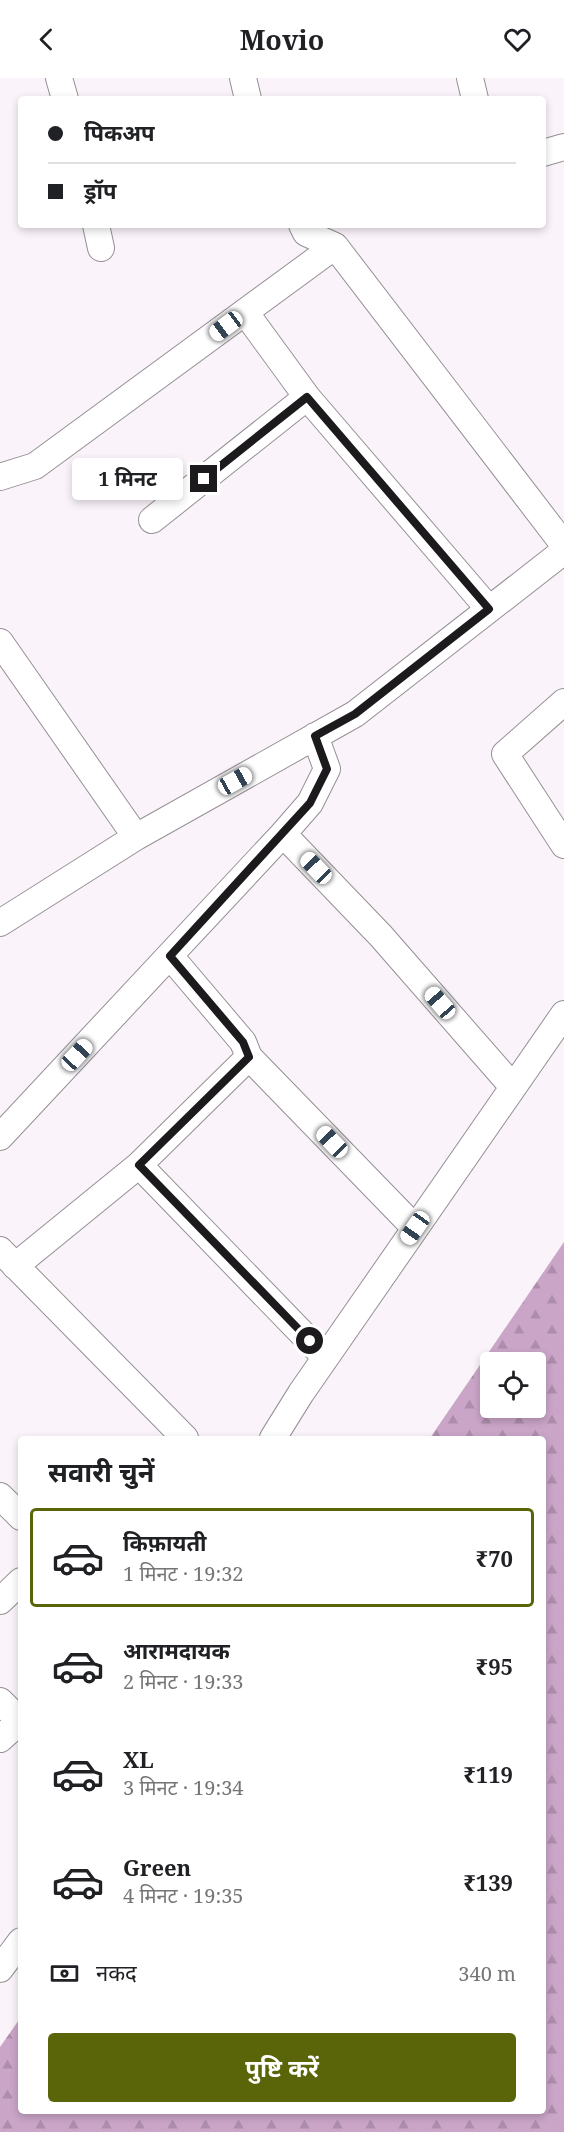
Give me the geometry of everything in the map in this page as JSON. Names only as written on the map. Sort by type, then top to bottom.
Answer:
[{"type":"street","points":[[59,78],[64,96]]},
{"type":"street","points":[[243,78],[247,96]]},
{"type":"street","points":[[470,78],[474,96]]},
{"type":"street","points":[[546,152],[564,147]]},
{"type":"street","points":[[304,228],[306,233],[335,246],[564,545]]},
{"type":"street","points":[[0,477],[35,466],[335,246]]},
{"type":"street","points":[[245,312],[307,397],[489,609]]},
{"type":"street","points":[[152,520],[307,397]]},
{"type":"street","points":[[0,923],[136,837],[355,714],[564,551]]},
{"type":"street","points":[[0,642],[136,837]]},
{"type":"street","points":[[564,702],[505,754],[564,845]]},
{"type":"street","points":[[0,1137],[310,803],[327,769],[315,736]]},
{"type":"street","points":[[283,834],[381,936],[513,1088]]},
{"type":"street","points":[[170,956],[243,1042],[249,1057],[415,1228]]},
{"type":"street","points":[[274,1436],[325,1357],[564,1014]]},
{"type":"street","points":[[183,1436],[8,1258],[139,1165],[249,1057]]},
{"type":"street","points":[[139,1165],[325,1357]]},
{"type":"street","points":[[0,1496],[18,1514]]},
{"type":"street","points":[[0,1601],[18,1584]]},
{"type":"street","points":[[0,1701],[18,1718]]},
{"type":"street","points":[[0,1739],[18,1722]]},
{"type":"street","points":[[0,1969],[18,1945]]},
{"type":"green space","points":[[564,1242],[564,2132],[0,2132],[0,2047],[18,2021],[18,2114],[546,2114],[546,1436],[431,1436],[480,1365],[480,1418],[546,1418],[546,1352],[489,1352]]},
{"type":"route","points":[[204,479],[307,397],[489,609],[355,714],[315,736],[327,769],[310,803],[170,956],[243,1042],[249,1057],[139,1165],[310,1341]]}]
